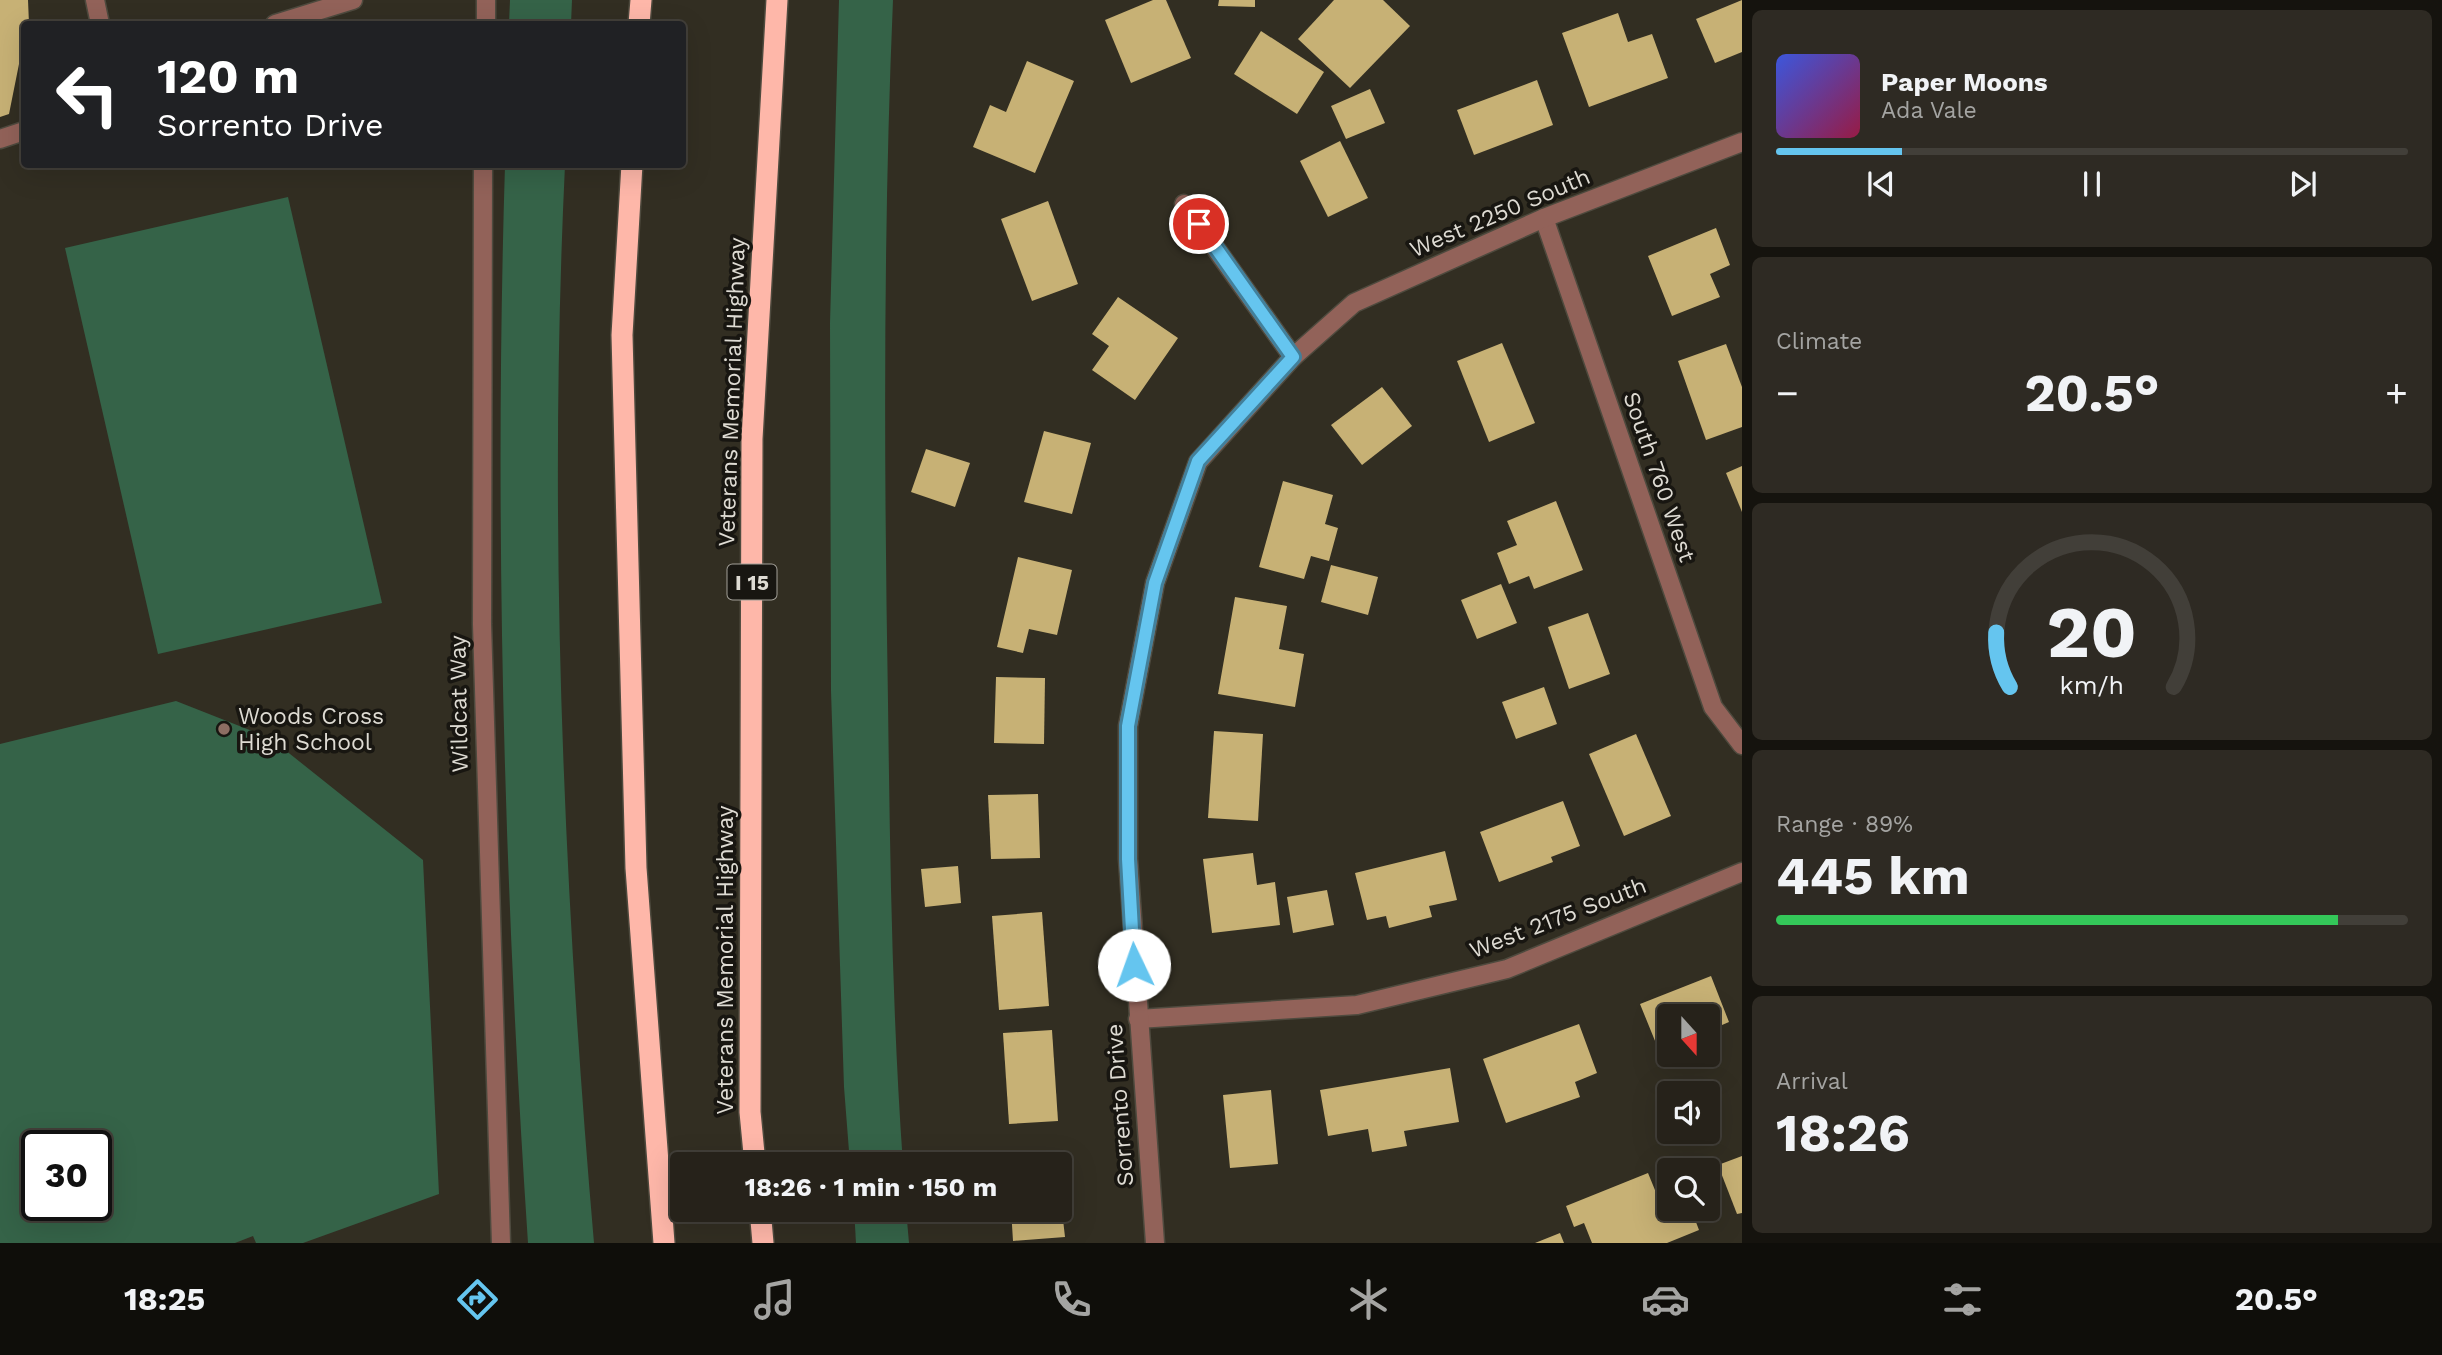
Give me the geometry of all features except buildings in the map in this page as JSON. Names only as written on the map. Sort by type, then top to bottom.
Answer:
[{"type":"highway","points":[[639,21],[641,0]]},
{"type":"highway","name":"Veterans Memorial Highway","points":[[754,1152],[750,1112],[752,439],[777,0]]},
{"type":"highway","points":[[632,168],[622,335],[636,868],[664,1243]]},
{"type":"highway","points":[[761,1222],[763,1243]]},
{"type":"street","points":[[95,0],[99,21]]},
{"type":"street","points":[[285,21],[353,0]]},
{"type":"street","points":[[486,0],[486,21]]},
{"type":"street","points":[[0,139],[21,132]]},
{"type":"street","name":"West 2250 South","points":[[1293,357],[1354,303],[1544,218],[1742,142]]},
{"type":"street","name":"Wildcat Way","points":[[483,168],[482,624],[501,1243]]},
{"type":"street","points":[[1184,204],[1293,357]]},
{"type":"street","name":"South 760 West","points":[[1544,218],[1713,707],[1742,745]]},
{"type":"street","name":"Sorrento Drive","points":[[1155,1243],[1128,859],[1128,726],[1155,583],[1198,461],[1293,357]]},
{"type":"street","name":"West 2175 South","points":[[1138,1019],[1357,1006],[1507,969],[1742,872]]},
{"type":"green space","points":[[510,0],[572,0],[571,21],[509,21]]},
{"type":"green space","points":[[839,0],[893,0],[886,263],[886,526],[892,933],[902,1152],[849,1152],[844,1087],[831,691],[830,323]]},
{"type":"green space","points":[[505,168],[565,168],[558,434],[562,704],[574,974],[594,1243],[528,1243],[513,974],[503,704],[502,300]]},
{"type":"green space","points":[[288,197],[382,603],[158,654],[65,248]]},
{"type":"green space","points":[[176,701],[270,738],[423,860],[439,1194],[303,1243],[256,1243],[253,1236],[235,1243],[0,1243],[0,744]]},
{"type":"green space","points":[[855,1222],[907,1222],[909,1243],[856,1243]]},
{"type":"place","name":"Woods Cross High School","points":[[224,729]]},
{"type":"route","points":[[1134,965],[1128,859],[1128,726],[1155,583],[1198,461],[1293,357],[1199,224]]}]
